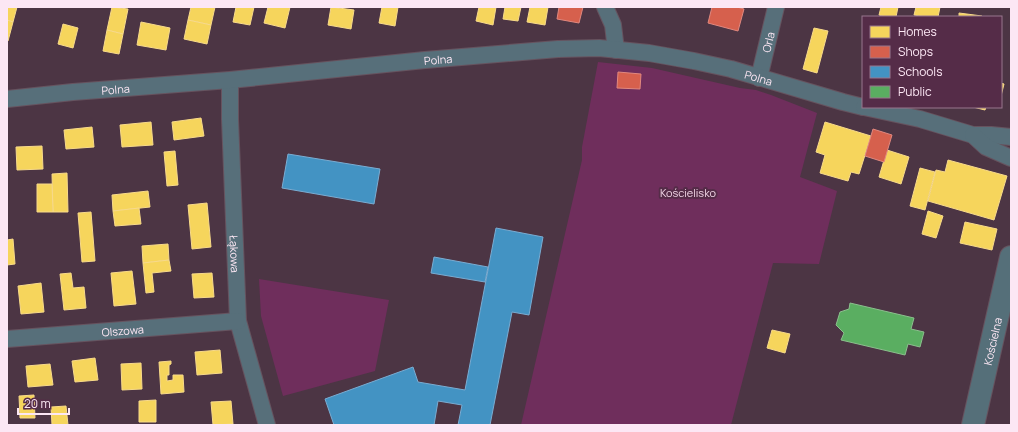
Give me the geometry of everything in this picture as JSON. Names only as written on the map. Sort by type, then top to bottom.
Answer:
[{"type":"street","points":[[605,7],[614,25],[616,50]]},
{"type":"street","name":"Orla","points":[[759,78],[776,7]]},
{"type":"street","name":"Polna","points":[[7,99],[73,92],[230,80],[426,60],[558,49],[599,48],[674,56],[714,65],[862,107]]},
{"type":"street","name":"Łąkowa","points":[[230,80],[230,119],[238,321],[267,425]]},
{"type":"street","name":"Polna","points":[[868,108],[920,119],[973,135],[1011,137]]},
{"type":"street","name":"Polna","points":[[973,135],[986,147],[1011,158]]},
{"type":"street","name":"Kościelna","points":[[973,425],[1011,257]]},
{"type":"street","name":"Olszowa","points":[[7,339],[238,321]]},
{"type":"green space","name":"Kościelisko","points":[[598,62],[652,68],[740,88],[756,90],[817,113],[800,177],[837,191],[819,264],[773,263],[731,425],[521,425],[582,160],[582,147]]},
{"type":"green space","points":[[259,279],[389,300],[375,371],[283,396],[261,316]]},
{"type":"building: Homes","points":[[7,7],[17,7],[13,22],[7,20]]},
{"type":"building: Homes","points":[[112,7],[128,9],[123,34],[107,30]]},
{"type":"building: Homes","points":[[191,7],[215,7],[211,25],[188,20]]},
{"type":"building: Homes","points":[[236,7],[254,7],[250,25],[233,22]]},
{"type":"building: Homes","points":[[268,7],[290,7],[285,28],[264,23]]},
{"type":"building: Homes","points":[[331,7],[354,10],[351,29],[328,25]]},
{"type":"building: Homes","points":[[382,7],[398,7],[395,26],[379,23]]},
{"type":"building: Homes","points":[[479,7],[496,7],[493,25],[476,21]]},
{"type":"building: Homes","points":[[505,7],[521,7],[518,21],[503,19]]},
{"type":"building: Homes","points":[[530,7],[548,7],[545,25],[527,22]]},
{"type":"building: Homes","points":[[881,7],[898,7],[896,16],[879,15]]},
{"type":"building: Homes","points":[[916,7],[940,7],[938,16],[914,15]]},
{"type":"building: Homes","points":[[959,13],[982,16],[959,16]]},
{"type":"building: Homes","points":[[7,20],[13,22],[8,41],[7,41]]},
{"type":"building: Homes","points":[[188,20],[211,25],[207,44],[184,39]]},
{"type":"building: Homes","points":[[141,22],[170,28],[166,50],[137,45]]},
{"type":"building: Homes","points":[[63,24],[78,28],[73,48],[58,44]]},
{"type":"building: Homes","points":[[814,28],[828,31],[817,73],[803,69]]},
{"type":"building: Homes","points":[[107,30],[123,34],[119,54],[103,51]]},
{"type":"building: Homes","points":[[201,118],[204,136],[174,140],[172,122]]},
{"type":"building: Homes","points":[[151,122],[153,145],[122,147],[120,125]]},
{"type":"building: Homes","points":[[825,122],[871,136],[859,174],[851,172],[848,181],[820,173],[825,155],[816,152]]},
{"type":"building: Homes","points":[[92,127],[94,147],[66,149],[64,130]]},
{"type":"building: Homes","points":[[42,146],[43,169],[17,170],[16,147]]},
{"type":"building: Homes","points":[[887,150],[909,157],[901,184],[879,177]]},
{"type":"building: Homes","points":[[175,151],[178,185],[167,186],[164,152]]},
{"type":"building: Homes","points":[[948,160],[1007,176],[994,220],[928,201],[936,170],[945,172]]},
{"type":"building: Homes","points":[[920,168],[935,172],[925,210],[910,206]]},
{"type":"building: Homes","points":[[67,173],[68,212],[53,212],[52,174]]},
{"type":"building: Homes","points":[[37,184],[52,184],[53,212],[37,212]]},
{"type":"building: Homes","points":[[148,191],[150,207],[113,211],[112,195]]},
{"type":"building: Homes","points":[[207,203],[211,247],[192,249],[188,205]]},
{"type":"building: Homes","points":[[139,208],[141,224],[115,226],[113,211]]},
{"type":"building: Homes","points":[[928,211],[943,216],[936,238],[922,234]]},
{"type":"building: Homes","points":[[91,212],[95,261],[82,262],[78,213]]},
{"type":"building: Homes","points":[[965,222],[997,229],[992,250],[960,243]]},
{"type":"building: Homes","points":[[13,239],[15,264],[7,265],[7,240]]},
{"type":"building: Homes","points":[[168,244],[169,260],[143,263],[142,246]]},
{"type":"building: Homes","points":[[169,260],[171,271],[152,273],[154,292],[146,293],[143,263]]},
{"type":"building: Homes","points":[[132,271],[136,304],[114,306],[111,273]]},
{"type":"building: Homes","points":[[71,273],[73,288],[84,287],[86,308],[64,310],[60,274]]},
{"type":"building: Homes","points":[[212,273],[214,297],[194,298],[192,274]]},
{"type":"building: Homes","points":[[41,283],[44,312],[21,314],[18,286]]},
{"type":"building: Homes","points":[[772,330],[790,334],[785,353],[767,348]]},
{"type":"building: Homes","points":[[220,350],[222,373],[197,375],[195,352]]},
{"type":"building: Homes","points":[[95,358],[98,380],[75,382],[72,361]]},
{"type":"building: Homes","points":[[171,361],[167,381],[173,380],[173,375],[183,375],[184,392],[161,394],[159,362]]},
{"type":"building: Homes","points":[[141,363],[142,389],[122,390],[121,364]]},
{"type":"building: Homes","points":[[50,364],[53,385],[28,387],[26,366]]},
{"type":"building: Homes","points":[[34,395],[35,418],[20,418],[19,396]]},
{"type":"building: Homes","points":[[156,400],[156,422],[139,422],[139,401]]},
{"type":"building: Homes","points":[[231,401],[233,424],[213,425],[211,402]]},
{"type":"building: Homes","points":[[66,406],[68,425],[52,425],[51,407]]},
{"type":"building: Shops","points":[[559,7],[583,7],[579,23],[557,19]]},
{"type":"building: Shops","points":[[712,7],[737,7],[744,9],[738,31],[708,23]]},
{"type":"building: Shops","points":[[618,72],[641,74],[640,89],[617,88]]},
{"type":"building: Shops","points":[[873,129],[892,135],[884,162],[865,156]]},
{"type":"building: Schools","points":[[288,154],[380,169],[374,204],[282,188]]},
{"type":"building: Schools","points":[[496,228],[543,237],[529,315],[512,312],[490,425],[458,425],[462,405],[438,401],[434,425],[334,425],[325,399],[413,367],[418,382],[465,390]]},
{"type":"building: Schools","points":[[434,257],[488,267],[485,282],[431,273]]},
{"type":"building: Public","points":[[850,303],[914,318],[911,329],[924,332],[920,347],[908,344],[905,355],[841,340],[844,333],[836,325],[840,312],[849,309]]}]
